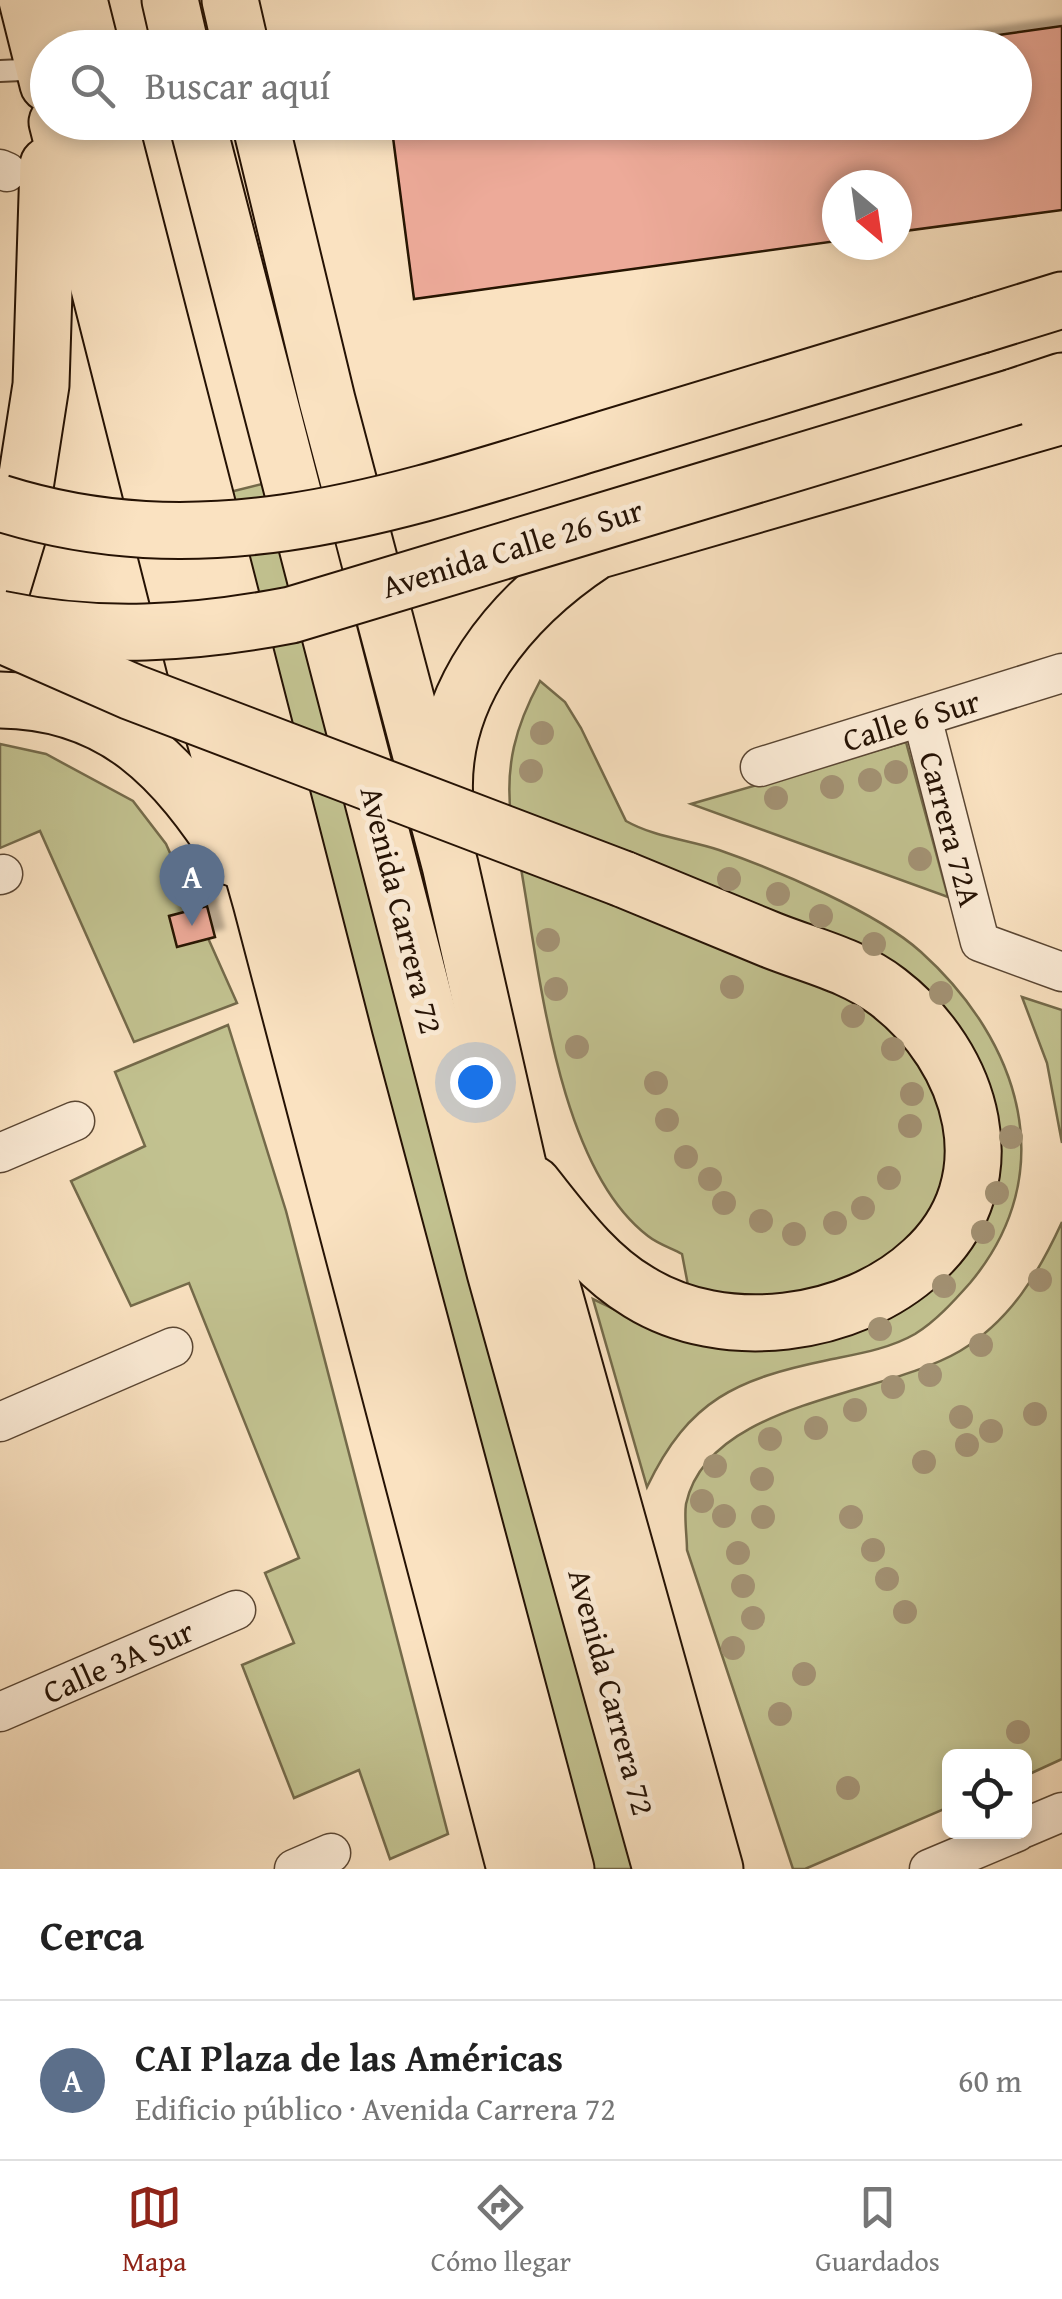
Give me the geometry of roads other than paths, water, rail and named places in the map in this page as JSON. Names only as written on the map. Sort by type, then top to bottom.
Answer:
[{"type":"main road","points":[[26,0],[35,30]]},
{"type":"main road","points":[[65,30],[80,0]]},
{"type":"main road","points":[[170,0],[176,30]]},
{"type":"main road","points":[[230,0],[238,30]]},
{"type":"main road","points":[[0,595],[17,539],[41,385],[48,140]]},
{"type":"main road","points":[[62,140],[198,679],[261,902],[515,1869]]},
{"type":"main road","points":[[114,140],[340,1022],[566,1869]]},
{"type":"main road","name":"Avenida Carrera 72","points":[[203,140],[496,1272],[661,1869]]},
{"type":"main road","name":"Avenida Carrera 72","points":[[264,140],[327,400],[450,865],[518,1165],[715,1869]]},
{"type":"main road","points":[[0,502],[89,523],[180,533],[327,519],[454,485],[1062,300]]},
{"type":"main road","points":[[450,865],[444,785],[452,736],[466,694],[495,640],[553,579],[596,551],[1046,398]]},
{"type":"main road","name":"Avenida Calle 26 Sur","points":[[0,619],[50,630],[148,634],[209,630],[291,615],[1046,398]]},
{"type":"main road","points":[[0,634],[132,692],[820,956],[888,992],[935,1039],[964,1085],[972,1132],[972,1179],[952,1224],[925,1260],[890,1287],[798,1320],[714,1320],[639,1292],[596,1260],[518,1165]]},
{"type":"main road","points":[[0,700],[66,707],[131,738],[205,815],[261,902]]},
{"type":"main road","points":[[604,1660],[689,1783]]},
{"type":"street","name":"Calle 6 Sur","points":[[760,767],[1062,673]]},
{"type":"street","name":"Carrera 72A","points":[[922,716],[980,942],[1062,972]]},
{"type":"street","points":[[0,1153],[74,1121]]},
{"type":"street","points":[[0,1422],[172,1347]]},
{"type":"street","name":"Calle 3A Sur","points":[[0,1712],[236,1610]]},
{"type":"street","points":[[1032,1825],[1062,1812]]},
{"type":"street","points":[[928,1869],[1000,1839]]},
{"type":"street","points":[[294,1869],[332,1853]]},
{"type":"place","name":"CAI Plaza de las Américas","points":[[192,926]]}]
